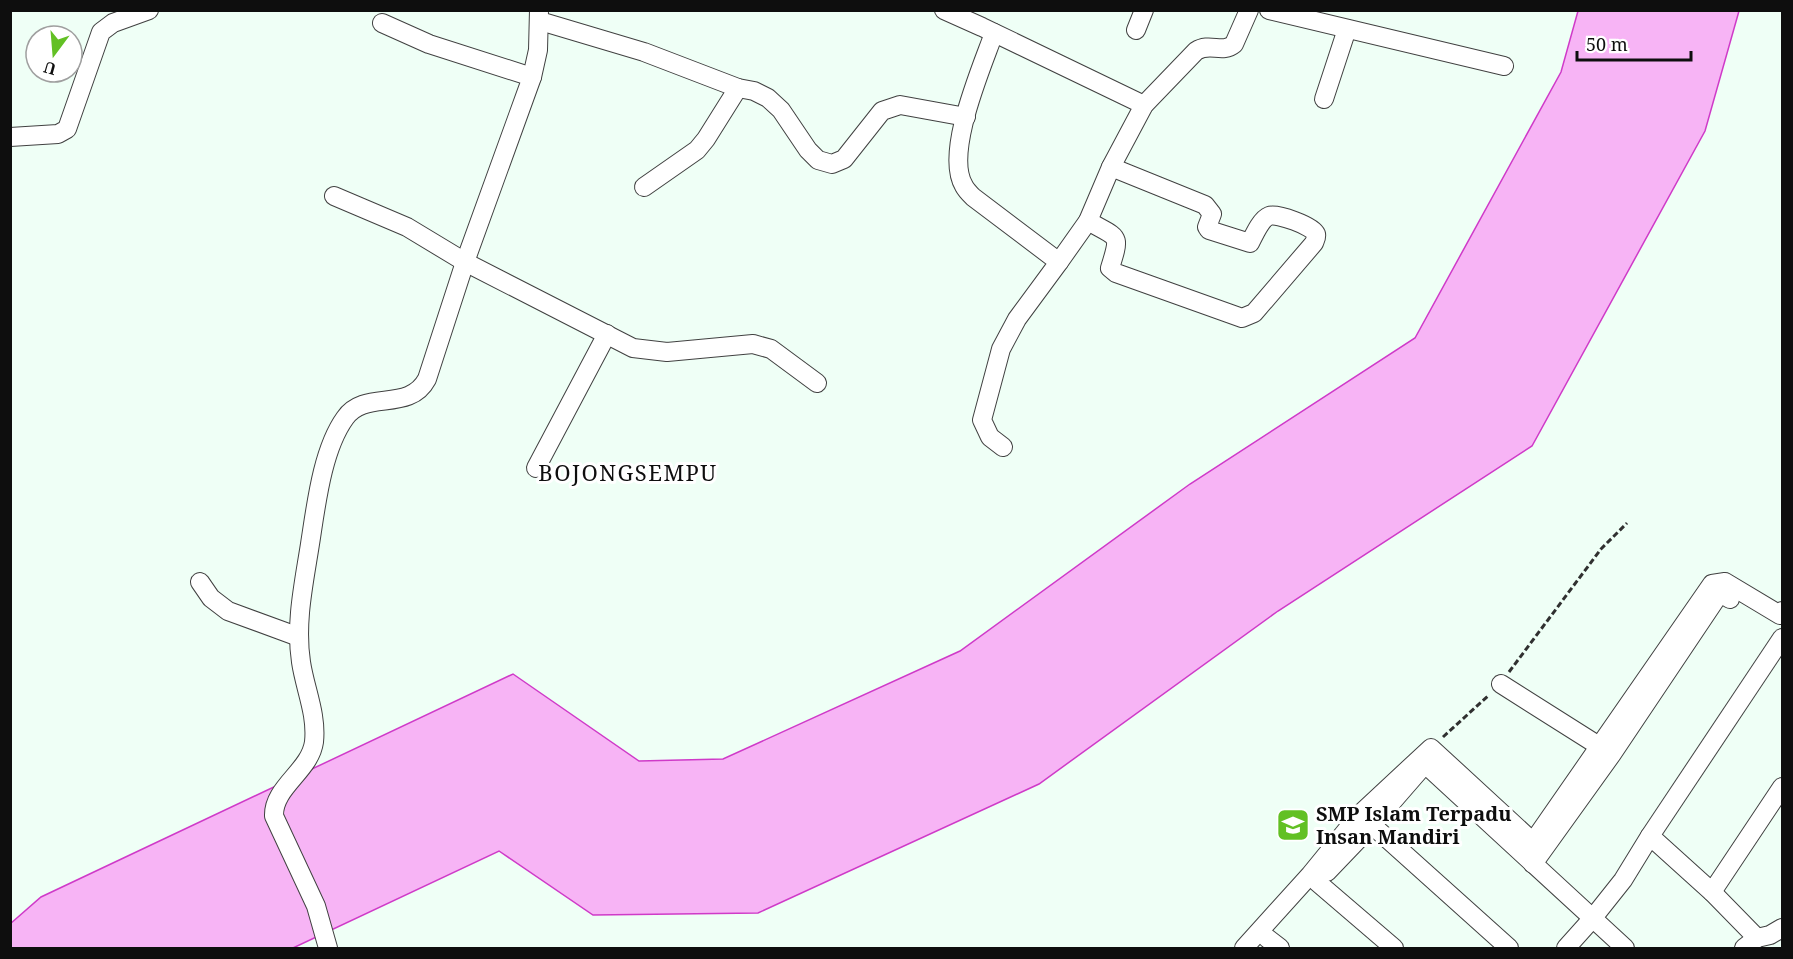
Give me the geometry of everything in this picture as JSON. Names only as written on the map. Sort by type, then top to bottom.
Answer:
[{"type":"street","points":[[10,138],[58,134],[68,129],[100,32],[113,23],[149,10]]},
{"type":"street","points":[[944,10],[1144,105]]},
{"type":"street","points":[[1136,30],[1144,10]]},
{"type":"street","points":[[1003,447],[990,437],[982,420],[998,359],[1012,326],[1088,221],[1112,167],[1144,105],[1196,51],[1206,46],[1224,49],[1234,44],[1249,10]]},
{"type":"street","points":[[1269,10],[1504,66]]},
{"type":"street","points":[[328,948],[316,906],[274,816],[276,800],[308,759],[314,742],[315,724],[301,662],[299,637],[300,604],[319,490],[332,442],[345,416],[359,406],[406,398],[423,387],[427,380],[465,262],[532,77],[538,50],[540,16],[738,88],[754,91],[781,110],[808,150],[819,160],[832,164],[844,159],[882,111],[900,105],[966,117]]},
{"type":"street","points":[[382,23],[429,44],[532,77]]},
{"type":"street","points":[[1324,99],[1347,29]]},
{"type":"street","points":[[994,33],[966,117],[958,152],[958,170],[963,186],[973,197],[1059,262]]},
{"type":"street","points":[[644,187],[697,150],[738,88]]},
{"type":"street","points":[[1088,221],[1116,238],[1118,244],[1110,268],[1116,273],[1242,318],[1254,313],[1314,243],[1317,236],[1308,226],[1276,214],[1265,219],[1250,243],[1209,230],[1207,227],[1212,214],[1205,205],[1112,167]]},
{"type":"street","points":[[334,196],[407,227],[465,262],[633,348],[649,351],[687,351],[753,344],[771,349],[817,383]]},
{"type":"street","points":[[536,468],[607,334]]},
{"type":"street","points":[[201,582],[211,598],[228,610],[299,637]]},
{"type":"street","points":[[1244,948],[1310,875],[1359,815],[1431,747],[1533,842],[1712,584],[1725,582],[1780,615],[1782,611]]},
{"type":"street","points":[[1533,864],[1612,754],[1720,593],[1782,630]]},
{"type":"street","points":[[1566,948],[1623,880],[1782,638]]},
{"type":"street","points":[[1501,684],[1599,746]]},
{"type":"street","points":[[1268,945],[1317,882],[1372,825],[1425,764],[1625,948]]},
{"type":"street","points":[[1712,892],[1782,787]]},
{"type":"street","points":[[1372,825],[1509,948]]},
{"type":"street","points":[[1650,836],[1712,892],[1751,943],[1782,928]]},
{"type":"street","points":[[1317,882],[1394,948]]},
{"type":"path","points":[[1431,747],[1501,684],[1601,549],[1627,524]]},
{"type":"shaded area","points":[[1578,11],[1739,11],[1705,131],[1532,446],[1278,611],[1039,784],[758,913],[593,915],[499,851],[293,948],[11,948],[10,924],[41,897],[513,674],[639,761],[723,759],[960,651],[1190,484],[1415,338],[1561,72]]},
{"type":"place","name":"SMP Islam Terpadu Insan Mandiri","points":[[1293,825]]},
{"type":"district","name":"BOJONGSEMPU","points":[[628,473]]}]
